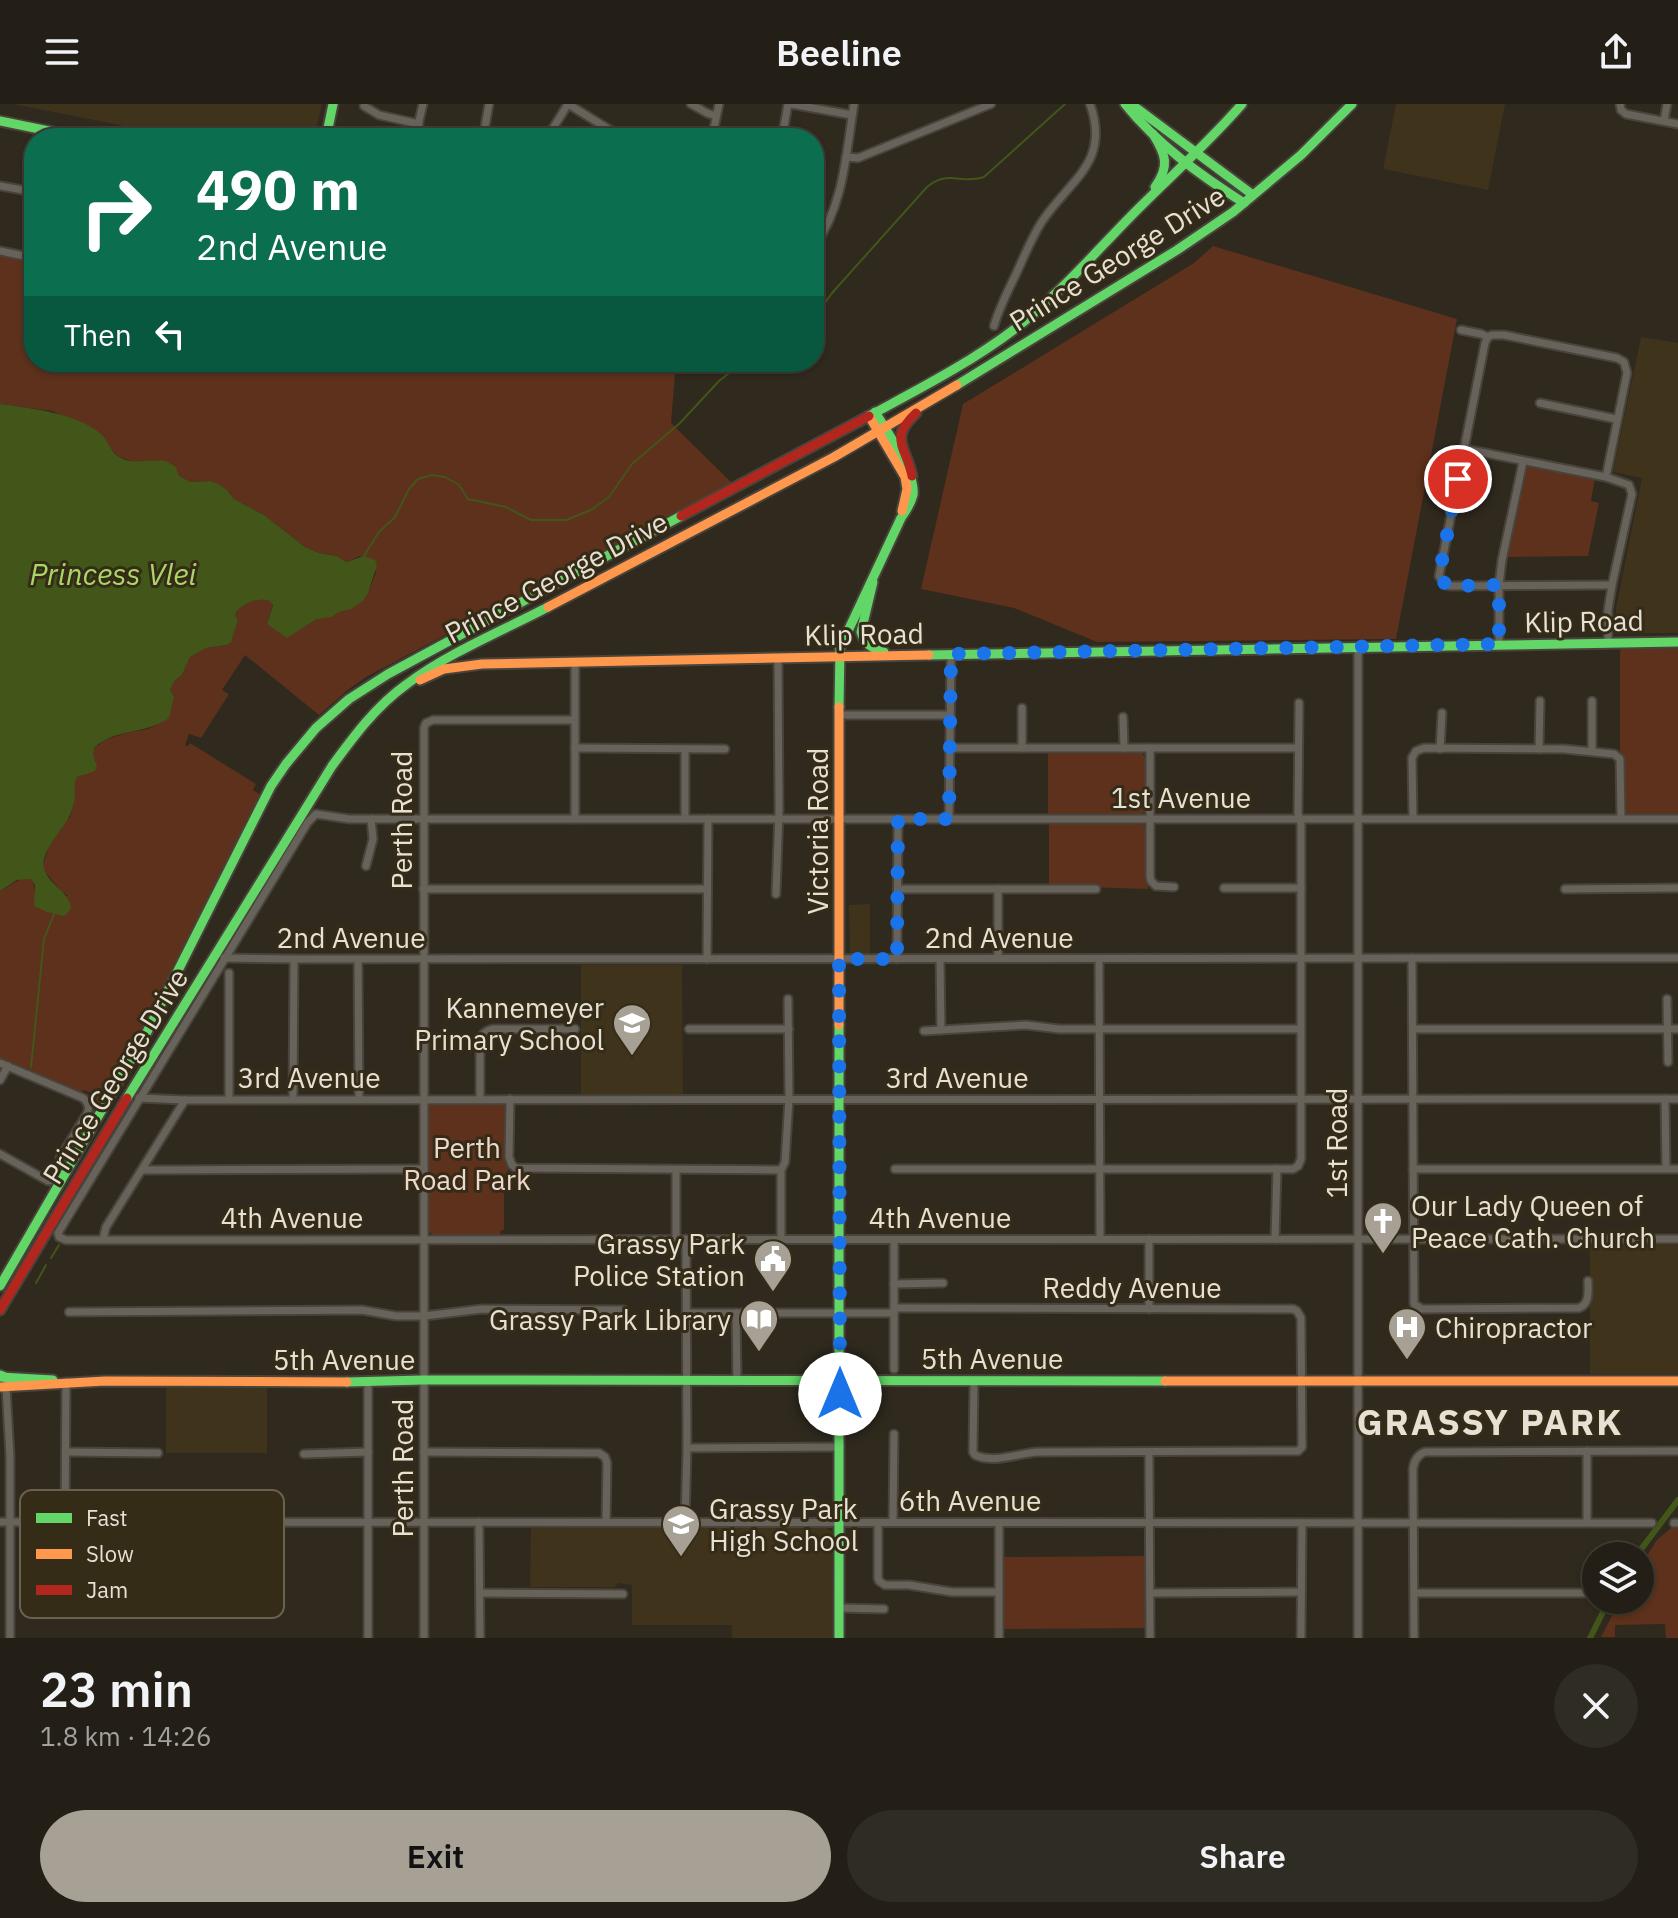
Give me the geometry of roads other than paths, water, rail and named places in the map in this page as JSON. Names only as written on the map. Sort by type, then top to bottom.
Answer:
[{"type":"main road","points":[[328,128],[333,104]]},
{"type":"main road","points":[[1125,104],[1186,163],[1244,203]]},
{"type":"main road","points":[[1131,104],[1253,195]]},
{"type":"main road","name":"Prince George Drive","points":[[0,1286],[154,1020],[266,796],[284,765],[307,736],[332,712],[392,671],[964,364],[1013,330],[1046,302],[1242,104]]},
{"type":"main road","name":"Prince George Drive","points":[[0,1310],[332,765],[359,727],[390,698],[415,677],[448,658],[802,474],[933,399],[1177,250],[1244,203],[1301,155],[1352,104]]},
{"type":"main road","points":[[0,121],[34,128]]},
{"type":"main road","points":[[1148,199],[1161,179],[1165,163],[1164,152],[1153,134]]},
{"type":"main road","points":[[912,476],[901,448],[901,435],[908,421],[933,399]]},
{"type":"main road","name":"Victoria Road","points":[[872,414],[912,476],[913,498],[901,518]]},
{"type":"main road","name":"Victoria Road","points":[[839,1638],[839,656],[846,633],[901,518],[906,495],[906,483],[900,467],[881,429]]},
{"type":"main road","points":[[873,578],[872,597],[861,622],[862,635],[872,648],[895,655]]},
{"type":"main road","name":"Klip Road","points":[[390,698],[438,671],[482,664],[1678,642]]},
{"type":"main road","points":[[392,671],[402,671],[426,659],[448,658]]},
{"type":"main road","name":"Klip Road","points":[[448,658],[482,664]]},
{"type":"main road","name":"5th Avenue","points":[[3,1381],[1678,1381]]},
{"type":"street","points":[[418,128],[423,104]]},
{"type":"street","points":[[485,128],[489,104]]},
{"type":"street","points":[[553,128],[568,104],[599,128]]},
{"type":"street","points":[[691,104],[716,116]]},
{"type":"street","points":[[714,128],[719,104]]},
{"type":"street","points":[[784,128],[789,104],[852,115]]},
{"type":"street","points":[[824,233],[838,200],[854,104]]},
{"type":"street","points":[[994,326],[1036,231],[1090,161],[1097,134],[1090,104]]},
{"type":"street","points":[[1620,104],[1626,114],[1678,124]]},
{"type":"street","points":[[1664,121],[1667,104]]},
{"type":"street","points":[[846,157],[858,158],[984,105]]},
{"type":"street","points":[[364,106],[372,113],[419,124]]},
{"type":"street","points":[[0,186],[24,190]]},
{"type":"street","points":[[0,251],[24,256]]},
{"type":"street","points":[[1461,330],[1488,337],[1504,335],[1621,359],[1627,373],[1606,477]]},
{"type":"street","points":[[1488,337],[1439,576],[1446,585],[1451,586],[1612,585]]},
{"type":"street","points":[[1540,403],[1616,419]]},
{"type":"street","points":[[1465,449],[1606,477],[1626,483],[1632,490],[1608,610],[1608,642]]},
{"type":"street","points":[[1499,644],[1502,560],[1523,462]]},
{"type":"street","name":"1st Road","points":[[1358,647],[1358,1638]]},
{"type":"street","points":[[949,819],[951,654]]},
{"type":"street","points":[[776,894],[778,658]]},
{"type":"street","points":[[575,662],[575,819]]},
{"type":"street","points":[[1539,749],[1540,701]]},
{"type":"street","points":[[1592,701],[1592,750]]},
{"type":"street","points":[[895,1169],[1296,1168],[1300,1163],[1301,1099],[1299,703]]},
{"type":"street","points":[[1022,708],[1022,748]]},
{"type":"street","points":[[1440,749],[1442,713]]},
{"type":"street","points":[[839,715],[950,715]]},
{"type":"street","points":[[1123,717],[1124,748]]},
{"type":"street","name":"Perth Road","points":[[424,1638],[424,730],[430,721],[575,720]]},
{"type":"street","points":[[575,748],[725,749]]},
{"type":"street","points":[[950,748],[1297,748]]},
{"type":"street","points":[[1150,748],[1150,876],[1156,886],[1174,887]]},
{"type":"street","points":[[685,749],[685,819]]},
{"type":"street","points":[[1413,818],[1412,758],[1419,749],[1539,749],[1592,750],[1618,755],[1621,818]]},
{"type":"street","name":"1st Avenue","points":[[224,958],[316,814],[342,819],[1678,819]]},
{"type":"street","points":[[366,866],[373,839],[371,819]]},
{"type":"street","points":[[707,959],[708,819]]},
{"type":"street","points":[[897,959],[898,819]]},
{"type":"street","points":[[1224,888],[1301,888]]},
{"type":"street","points":[[1565,889],[1678,888]]},
{"type":"street","points":[[423,889],[706,889]]},
{"type":"street","points":[[898,889],[1096,889]]},
{"type":"street","points":[[998,889],[998,958]]},
{"type":"street","points":[[139,1098],[224,958]]},
{"type":"street","name":"2nd Avenue","points":[[224,958],[1678,958]]},
{"type":"street","points":[[1412,958],[1413,1300],[1416,1306],[1422,1309],[1579,1308],[1587,1302],[1588,1281]]},
{"type":"street","points":[[293,1099],[294,959]]},
{"type":"street","points":[[358,959],[359,1099]]},
{"type":"street","points":[[940,959],[941,1030]]},
{"type":"street","points":[[1099,959],[1100,1239]]},
{"type":"street","points":[[229,973],[229,1099]]},
{"type":"street","points":[[781,1240],[781,1170],[785,1162],[789,1099],[788,999]]},
{"type":"street","points":[[1667,999],[1668,1062]]},
{"type":"street","points":[[924,1031],[1026,1025],[1059,1029],[1300,1029]]},
{"type":"street","points":[[480,1099],[480,1042],[486,1031],[575,1029]]},
{"type":"street","points":[[689,1029],[789,1029]]},
{"type":"street","points":[[1413,1029],[1678,1029]]},
{"type":"street","points":[[0,1080],[4,1065],[87,1102],[88,1111],[60,1158]]},
{"type":"street","name":"3rd Avenue","points":[[139,1098],[1678,1099]]},
{"type":"street","name":"4th Avenue","points":[[139,1098],[59,1229],[59,1237],[66,1240],[1678,1239]]},
{"type":"street","points":[[510,1099],[509,1157],[516,1168],[781,1170]]},
{"type":"street","points":[[1665,1099],[1666,1168]]},
{"type":"street","points":[[103,1239],[106,1227],[185,1100]]},
{"type":"street","points":[[0,1154],[51,1181],[56,1179],[83,1142]]},
{"type":"street","points":[[142,1170],[424,1169]]},
{"type":"street","points":[[1275,1239],[1277,1169]]},
{"type":"street","points":[[1413,1169],[1678,1169]]},
{"type":"street","points":[[676,1170],[676,1240]]},
{"type":"street","points":[[36,1225],[48,1193],[48,1187],[41,1178]]},
{"type":"street","points":[[685,1522],[686,1239]]},
{"type":"street","points":[[1149,1239],[1149,1309]]},
{"type":"street","points":[[894,1240],[894,1369]]},
{"type":"street","points":[[894,1284],[943,1283]]},
{"type":"street","name":"Reddy Avenue","points":[[686,1313],[1289,1308],[1297,1311],[1301,1318],[1301,1381]]},
{"type":"street","points":[[69,1312],[362,1310],[396,1316],[424,1316],[482,1309],[624,1310]]},
{"type":"street","points":[[736,1313],[737,1381]]},
{"type":"street","points":[[3,1381],[10,1456],[10,1638]]},
{"type":"street","points":[[368,1381],[368,1638]]},
{"type":"street","points":[[974,1381],[975,1455],[981,1458],[1038,1452],[1298,1451],[1302,1447],[1301,1381]]},
{"type":"street","points":[[65,1490],[66,1382]]},
{"type":"street","points":[[893,1522],[894,1434]]},
{"type":"street","points":[[687,1448],[840,1447]]},
{"type":"street","points":[[1587,1451],[1587,1522]]},
{"type":"street","points":[[1414,1638],[1413,1469],[1421,1453],[1678,1451]]},
{"type":"street","points":[[66,1452],[158,1453]]},
{"type":"street","points":[[304,1454],[368,1452]]},
{"type":"street","points":[[424,1452],[599,1453],[607,1460],[606,1522]]},
{"type":"street","points":[[1149,1452],[1150,1638]]},
{"type":"street","points":[[0,1456],[10,1456]]},
{"type":"street","name":"6th Avenue","points":[[0,1522],[20,1522]]},
{"type":"street","name":"6th Avenue","points":[[284,1522],[1652,1523]]},
{"type":"street","points":[[479,1522],[480,1638]]},
{"type":"street","points":[[878,1523],[878,1578],[881,1583],[952,1592],[998,1592]]},
{"type":"street","points":[[999,1523],[999,1638]]},
{"type":"street","points":[[1301,1638],[1302,1523]]},
{"type":"street","points":[[1150,1593],[1301,1592]]},
{"type":"street","points":[[480,1593],[623,1594]]},
{"type":"street","points":[[1414,1593],[1582,1593]]},
{"type":"street","points":[[839,1608],[884,1609]]},
{"type":"water","name":"Princess Vlei","points":[[0,404],[79,421],[101,434],[121,458],[165,461],[176,467],[179,476],[191,482],[210,481],[218,484],[234,499],[264,515],[305,547],[337,556],[346,562],[364,556],[375,560],[377,565],[363,601],[332,617],[317,619],[287,638],[267,624],[273,605],[270,601],[246,604],[235,615],[238,620],[231,642],[206,648],[190,657],[182,675],[170,690],[174,697],[169,718],[150,727],[111,737],[94,748],[95,771],[77,777],[68,819],[45,856],[46,874],[70,903],[71,909],[64,916],[34,906],[35,885],[31,879],[17,880],[0,891]]},
{"type":"waterway","points":[[824,304],[927,187],[942,179],[984,177],[1065,104]]},
{"type":"waterway","points":[[364,556],[379,532],[395,517],[409,489],[418,479],[432,475],[445,477],[459,485],[468,499],[506,507],[531,520],[566,520],[591,510],[609,497],[632,464],[680,423],[730,372]]},
{"type":"waterway","points":[[31,1067],[44,939],[54,914]]},
{"type":"waterway","points":[[51,1258],[59,1245]]},
{"type":"waterway","points":[[36,1283],[46,1265]]},
{"type":"waterway","points":[[1646,1542],[1678,1500]]},
{"type":"waterway","points":[[1590,1638],[1602,1614]]},
{"type":"place","name":"Kannemeyer Primary School","points":[[632,1057]]},
{"type":"place","name":"Our Lady Queen of Peace Cath. Church","points":[[1383,1255]]},
{"type":"place","name":"Grassy Park Police Station","points":[[773,1293]]},
{"type":"place","name":"Grassy Park Library","points":[[759,1353]]},
{"type":"place","name":"Chiropractor","points":[[1407,1361]]},
{"type":"place","name":"Grassy Park High School","points":[[681,1558]]},
{"type":"district","name":"GRASSY PARK","points":[[1490,1421]]},
{"type":"park label","name":"Perth Road Park","points":[[467,1163]]}]
